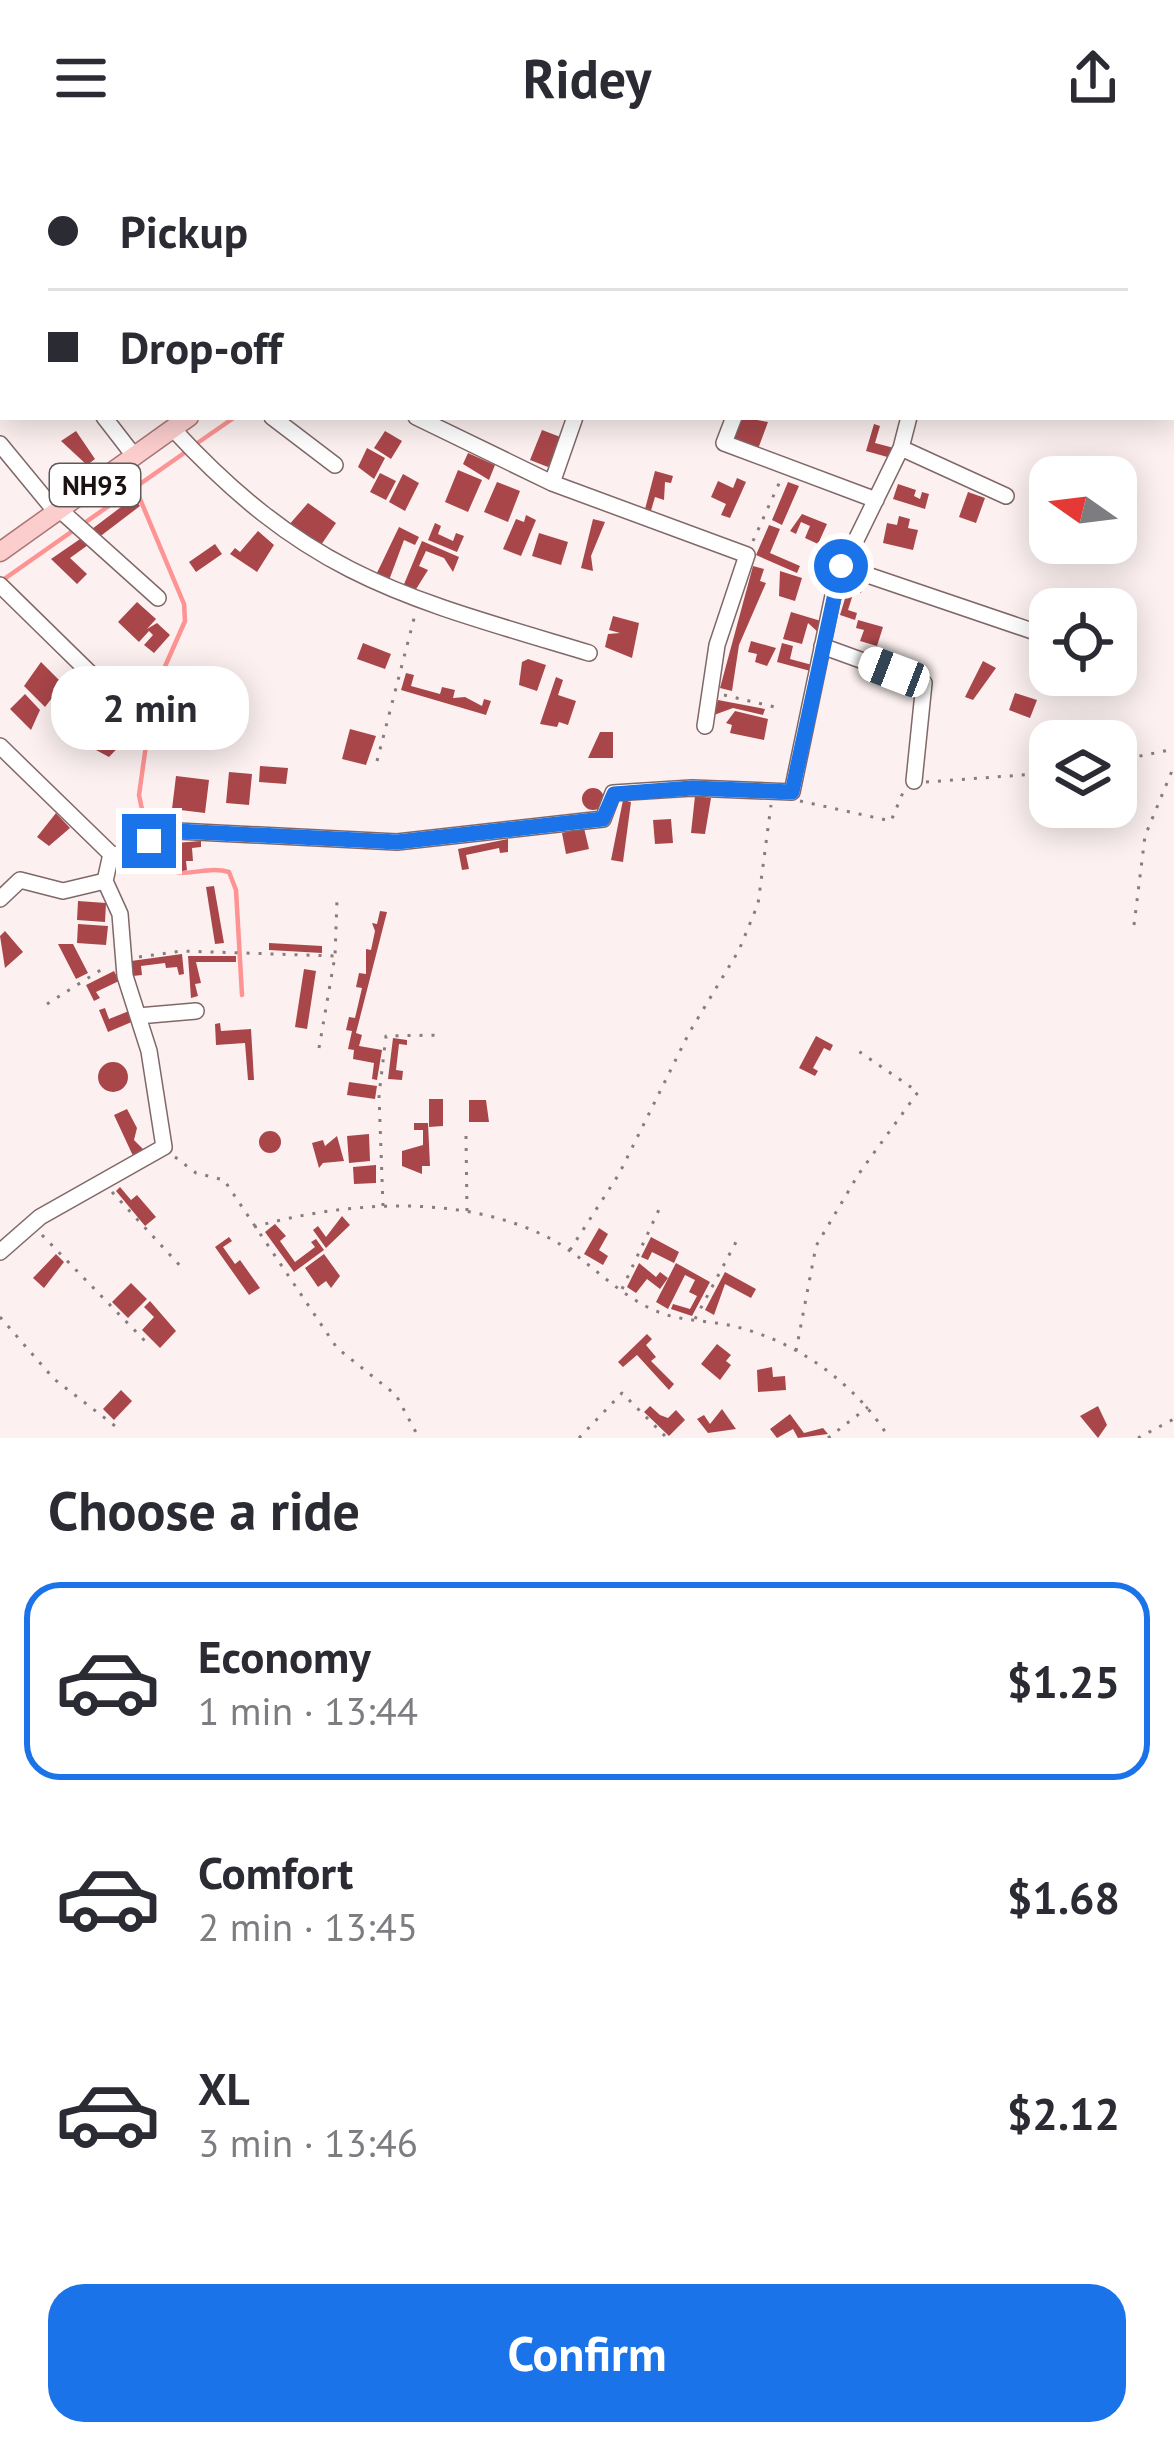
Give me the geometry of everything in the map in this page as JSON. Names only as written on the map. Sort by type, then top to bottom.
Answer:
[{"type":"main road","name":"NH93","points":[[1,549],[181,423]]},
{"type":"street","points":[[106,420],[135,457]]},
{"type":"street","points":[[276,420],[334,465]]},
{"type":"street","points":[[422,420],[552,482],[747,555],[717,645],[704,726]]},
{"type":"street","points":[[552,482],[574,420]]},
{"type":"street","points":[[733,420],[724,443],[876,500]]},
{"type":"street","points":[[0,746],[111,854],[132,854],[159,836],[177,831],[397,842],[461,838],[603,819],[614,794],[792,792],[841,566],[901,448],[908,420]]},
{"type":"street","points":[[181,423],[258,514],[349,574],[419,601],[589,653]]},
{"type":"street","points":[[0,444],[58,511],[158,598]]},
{"type":"street","points":[[901,448],[1006,496]]},
{"type":"street","points":[[841,566],[1029,630]]},
{"type":"street","points":[[0,585],[144,726]]},
{"type":"street","points":[[822,646],[924,683],[914,781]]},
{"type":"street","points":[[0,1252],[32,1225],[164,1147],[124,960],[120,914],[105,881],[111,854]]},
{"type":"street","points":[[0,899],[20,880],[63,891],[105,881]]},
{"type":"street","points":[[138,1016],[196,1011]]},
{"type":"path","points":[[747,555],[787,466]]},
{"type":"path","points":[[377,760],[419,601]]},
{"type":"path","points":[[711,692],[776,707]]},
{"type":"path","points":[[1137,757],[1174,749]]},
{"type":"path","points":[[1134,925],[1144,836],[1174,766]]},
{"type":"path","points":[[568,1252],[619,1174],[688,1033],[739,950],[758,904],[774,790]]},
{"type":"path","points":[[320,1048],[335,956],[337,900]]},
{"type":"path","points":[[47,1004],[124,960],[182,951],[335,956]]},
{"type":"path","points":[[383,1208],[379,1095],[386,1036],[443,1035]]},
{"type":"path","points":[[796,1353],[816,1246],[918,1092],[854,1048]]},
{"type":"path","points":[[466,1136],[467,1213]]},
{"type":"path","points":[[164,1147],[196,1173],[224,1180],[337,1348],[396,1395],[419,1438]]},
{"type":"path","points":[[104,1180],[184,1270]]},
{"type":"path","points":[[621,1290],[662,1203]]},
{"type":"path","points":[[254,1227],[332,1208],[383,1208],[467,1213],[531,1231],[662,1313],[745,1328],[825,1368],[869,1406],[889,1438]]},
{"type":"path","points":[[32,1225],[146,1341]]},
{"type":"path","points":[[694,1321],[736,1242]]},
{"type":"path","points":[[0,1317],[54,1379],[119,1429]]},
{"type":"path","points":[[579,1438],[622,1393],[667,1438]]},
{"type":"path","points":[[827,1438],[869,1406]]},
{"type":"path","points":[[1138,1438],[1174,1419]]},
{"type":"building","points":[[740,420],[768,422],[758,449],[732,439]]},
{"type":"building","points":[[874,424],[880,426],[875,443],[894,448],[891,458],[866,451]]},
{"type":"building","points":[[542,430],[563,438],[548,467],[530,460]]},
{"type":"building","points":[[76,431],[95,459],[87,465],[61,441]]},
{"type":"building","points":[[385,431],[402,441],[391,459],[374,448]]},
{"type":"building","points":[[367,448],[385,458],[374,479],[358,467]]},
{"type":"building","points":[[468,453],[495,465],[489,480],[463,464]]},
{"type":"building","points":[[458,470],[482,480],[468,512],[445,502]]},
{"type":"building","points":[[655,471],[673,476],[671,483],[665,482],[664,500],[655,497],[650,514],[644,513]]},
{"type":"building","points":[[380,473],[396,481],[386,500],[370,492]]},
{"type":"building","points":[[403,474],[419,483],[405,511],[389,502]]},
{"type":"building","points":[[737,478],[746,482],[730,518],[721,515],[726,504],[711,497],[718,481],[733,488]]},
{"type":"building","points":[[497,482],[520,491],[508,522],[484,512]]},
{"type":"building","points":[[788,482],[799,486],[782,525],[772,520]]},
{"type":"building","points":[[898,484],[916,490],[914,496],[920,499],[922,492],[929,494],[925,509],[893,499]]},
{"type":"building","points":[[968,492],[985,498],[976,523],[959,517]]},
{"type":"building","points":[[124,497],[128,502],[134,498],[140,506],[98,538],[92,529],[121,507],[118,502]]},
{"type":"building","points":[[308,503],[336,523],[319,548],[288,526]]},
{"type":"building","points":[[802,514],[827,524],[818,544],[805,538],[810,526],[801,522],[796,534],[790,531]]},
{"type":"building","points":[[526,515],[536,520],[521,556],[503,549],[516,519],[524,522]]},
{"type":"building","points":[[899,516],[910,519],[908,528],[918,530],[913,550],[883,543],[887,523],[897,525]]},
{"type":"building","points":[[593,519],[605,522],[591,556],[593,571],[581,568]]},
{"type":"building","points":[[435,523],[441,526],[438,534],[453,541],[456,533],[464,536],[457,552],[428,540]]},
{"type":"building","points":[[769,525],[780,529],[770,553],[800,566],[797,573],[756,555]]},
{"type":"building","points":[[399,527],[419,537],[415,545],[404,540],[388,583],[375,577]]},
{"type":"building","points":[[258,531],[274,545],[257,572],[230,554],[235,548],[240,552]]},
{"type":"building","points":[[539,533],[568,542],[561,565],[532,556]]},
{"type":"building","points":[[83,537],[88,545],[70,558],[87,574],[77,584],[51,559]]},
{"type":"building","points":[[422,541],[459,557],[453,572],[444,558],[426,551],[419,566],[428,570],[413,594],[402,589]]},
{"type":"building","points":[[215,544],[222,554],[196,572],[189,562]]},
{"type":"building","points":[[753,566],[764,569],[760,581],[766,583],[739,645],[732,691],[720,688]]},
{"type":"building","points":[[780,571],[802,578],[795,601],[779,596]]},
{"type":"building","points":[[851,579],[864,583],[861,593],[854,591],[848,610],[857,613],[855,620],[840,615]]},
{"type":"building","points":[[137,602],[156,619],[147,629],[157,623],[170,635],[154,653],[144,645],[153,635],[149,631],[139,642],[118,622]]},
{"type":"building","points":[[791,612],[821,621],[818,632],[808,623],[802,644],[783,639]]},
{"type":"building","points":[[613,616],[639,623],[632,658],[605,647],[608,634],[620,633],[609,630]]},
{"type":"building","points":[[858,620],[883,627],[877,646],[860,641],[864,630],[856,628]]},
{"type":"building","points":[[751,641],[776,648],[767,666],[755,662],[757,654],[748,652]]},
{"type":"building","points":[[363,643],[391,654],[385,669],[357,659]]},
{"type":"building","points":[[782,643],[793,646],[790,659],[816,666],[814,672],[777,662]]},
{"type":"building","points":[[528,659],[546,665],[537,691],[519,685],[522,662]]},
{"type":"building","points":[[983,661],[996,668],[973,700],[965,697]]},
{"type":"building","points":[[41,662],[63,684],[45,707],[24,686]]},
{"type":"building","points":[[78,673],[101,695],[89,707],[67,684]]},
{"type":"building","points":[[406,673],[414,675],[411,686],[440,694],[442,687],[455,690],[453,698],[465,697],[482,706],[484,699],[491,701],[486,715],[401,690]]},
{"type":"building","points":[[556,677],[563,680],[558,695],[576,701],[568,725],[559,722],[557,727],[540,724]]},
{"type":"building","points":[[143,686],[152,695],[143,704],[152,714],[144,722],[122,699]]},
{"type":"building","points":[[1015,693],[1037,700],[1030,718],[1009,710]]},
{"type":"building","points":[[25,694],[40,710],[31,730],[10,709]]},
{"type":"building","points":[[718,700],[765,709],[763,715],[733,708],[714,715]]},
{"type":"building","points":[[735,711],[768,719],[764,740],[730,733],[732,725],[726,723]]},
{"type":"building","points":[[98,715],[116,727],[95,747],[84,730]]},
{"type":"building","points":[[131,726],[135,730],[109,757],[96,750],[116,731],[121,737]]},
{"type":"building","points":[[350,729],[376,736],[366,765],[342,759]]},
{"type":"building","points":[[600,732],[613,732],[613,758],[588,758]]},
{"type":"building","points":[[260,766],[288,768],[286,784],[259,782]]},
{"type":"building","points":[[229,772],[252,774],[249,805],[226,803]]},
{"type":"building","points":[[176,776],[209,780],[205,813],[172,809]]},
{"type":"building","points":[[593,788],[604,799],[593,810],[582,799]]},
{"type":"building","points":[[695,796],[711,798],[705,834],[691,833]]},
{"type":"building","points":[[623,800],[631,802],[623,862],[611,860]]},
{"type":"building","points":[[56,813],[70,828],[49,846],[37,837]]},
{"type":"building","points":[[671,819],[673,843],[655,844],[653,820]]},
{"type":"building","points":[[584,828],[589,849],[566,854],[562,833]]},
{"type":"building","points":[[508,839],[508,852],[500,853],[499,848],[466,855],[469,869],[462,870],[458,849]]},
{"type":"building","points":[[201,841],[201,847],[192,848],[193,861],[186,861],[187,870],[182,871],[180,853],[163,858],[162,844]]},
{"type":"building","points":[[214,886],[224,943],[215,944],[206,887]]},
{"type":"building","points":[[78,901],[106,903],[105,922],[77,920]]},
{"type":"building","points":[[380,911],[387,912],[356,1033],[362,1035],[359,1046],[382,1050],[377,1080],[372,1079],[374,1063],[353,1059],[354,1050],[348,1049],[352,1031],[346,1030],[349,1017],[355,1018],[362,988],[356,987],[359,973],[366,974],[366,949],[371,950],[372,923],[377,924]]},
{"type":"building","points":[[78,924],[108,926],[106,945],[77,943]]},
{"type":"building","points":[[5,931],[23,952],[5,968],[0,936]]},
{"type":"building","points":[[269,943],[322,946],[322,953],[269,950]]},
{"type":"building","points":[[58,944],[73,944],[88,973],[76,979]]},
{"type":"building","points":[[182,954],[184,974],[179,975],[177,967],[166,968],[165,963],[141,966],[142,975],[133,976],[131,961]]},
{"type":"building","points":[[188,956],[236,956],[236,962],[196,962],[201,983],[195,984],[198,996],[191,998]]},
{"type":"building","points":[[304,969],[316,971],[307,1029],[295,1027]]},
{"type":"building","points":[[114,971],[119,981],[96,992],[100,998],[94,1001],[86,985]]},
{"type":"building","points":[[105,1008],[109,1019],[129,1011],[134,1021],[108,1032],[99,1010]]},
{"type":"building","points":[[220,1023],[221,1031],[251,1029],[254,1080],[248,1080],[245,1043],[216,1045],[215,1024]]},
{"type":"building","points":[[816,1036],[833,1045],[830,1051],[824,1048],[813,1068],[818,1071],[815,1076],[799,1068]]},
{"type":"building","points":[[393,1038],[407,1040],[407,1045],[399,1044],[396,1070],[403,1071],[402,1080],[388,1079]]},
{"type":"building","points":[[113,1062],[124,1066],[128,1077],[124,1088],[113,1092],[102,1088],[98,1077],[102,1066]]},
{"type":"building","points":[[349,1082],[377,1086],[375,1099],[347,1095]]},
{"type":"building","points":[[429,1099],[443,1099],[443,1126],[429,1127]]},
{"type":"building","points":[[469,1100],[486,1100],[489,1122],[469,1122]]},
{"type":"building","points":[[127,1109],[137,1128],[134,1140],[146,1152],[134,1158],[114,1115]]},
{"type":"building","points":[[414,1123],[428,1123],[430,1166],[422,1166],[422,1174],[402,1166],[402,1151],[423,1145],[423,1130],[414,1130]]},
{"type":"building","points":[[270,1131],[281,1142],[270,1153],[259,1142]]},
{"type":"building","points":[[369,1134],[370,1161],[349,1163],[347,1136]]},
{"type":"building","points":[[337,1136],[344,1161],[323,1163],[319,1168],[312,1143],[323,1140],[325,1146]]},
{"type":"building","points":[[376,1165],[376,1183],[354,1184],[353,1167]]},
{"type":"building","points":[[120,1187],[131,1200],[137,1195],[156,1217],[145,1226],[116,1191]]},
{"type":"building","points":[[342,1216],[350,1225],[326,1248],[313,1230],[318,1226],[326,1237]]},
{"type":"building","points":[[275,1224],[286,1236],[280,1241],[295,1262],[315,1247],[311,1242],[316,1239],[324,1250],[294,1272],[265,1232]]},
{"type":"building","points":[[599,1228],[608,1234],[599,1250],[608,1256],[603,1265],[584,1254]]},
{"type":"building","points":[[229,1237],[232,1241],[223,1247],[235,1264],[240,1260],[260,1288],[249,1295],[215,1247]]},
{"type":"building","points":[[651,1237],[679,1252],[674,1263],[652,1252],[648,1260],[641,1257]]},
{"type":"building","points":[[56,1254],[64,1262],[44,1288],[33,1278]]},
{"type":"building","points":[[324,1254],[340,1276],[331,1288],[326,1281],[318,1287],[305,1268]]},
{"type":"building","points":[[639,1263],[656,1277],[660,1272],[668,1278],[660,1289],[647,1279],[636,1293],[627,1287]]},
{"type":"building","points":[[676,1263],[710,1282],[692,1316],[671,1309],[673,1304],[690,1309],[697,1296],[689,1292],[695,1280],[685,1275],[668,1309],[656,1302]]},
{"type":"building","points":[[725,1272],[756,1289],[751,1298],[725,1284],[714,1315],[705,1310]]},
{"type":"building","points":[[131,1283],[147,1299],[128,1318],[112,1302]]},
{"type":"building","points":[[150,1301],[176,1331],[160,1348],[142,1330],[154,1317],[144,1307]]},
{"type":"building","points":[[647,1334],[652,1339],[646,1345],[656,1357],[651,1361],[674,1384],[669,1390],[637,1355],[623,1367],[618,1362]]},
{"type":"building","points":[[717,1344],[731,1355],[726,1361],[731,1365],[720,1380],[701,1364]]},
{"type":"building","points":[[772,1367],[773,1377],[785,1376],[786,1390],[758,1392],[757,1370]]},
{"type":"building","points":[[121,1390],[132,1401],[114,1420],[103,1409]]},
{"type":"building","points":[[650,1406],[668,1418],[676,1410],[685,1420],[669,1436],[644,1412]]},
{"type":"building","points":[[1098,1406],[1107,1425],[1098,1438],[1080,1416]]},
{"type":"building","points":[[722,1409],[736,1429],[708,1433],[697,1419],[704,1415],[710,1424]]},
{"type":"building","points":[[790,1414],[804,1433],[823,1428],[828,1434],[798,1438],[793,1429],[777,1438],[770,1429]]},
{"type":"waterway","points":[[196,444],[231,420]]},
{"type":"waterway","points":[[83,524],[187,451]]},
{"type":"waterway","points":[[135,487],[184,604],[185,621],[163,671],[159,712],[148,731],[139,795],[148,838],[167,869],[229,872],[236,890],[242,995]]},
{"type":"waterway","points":[[0,582],[74,530]]},
{"type":"route","points":[[149,841],[177,831],[397,842],[461,838],[603,819],[614,794],[692,788],[792,792],[841,566]]}]
